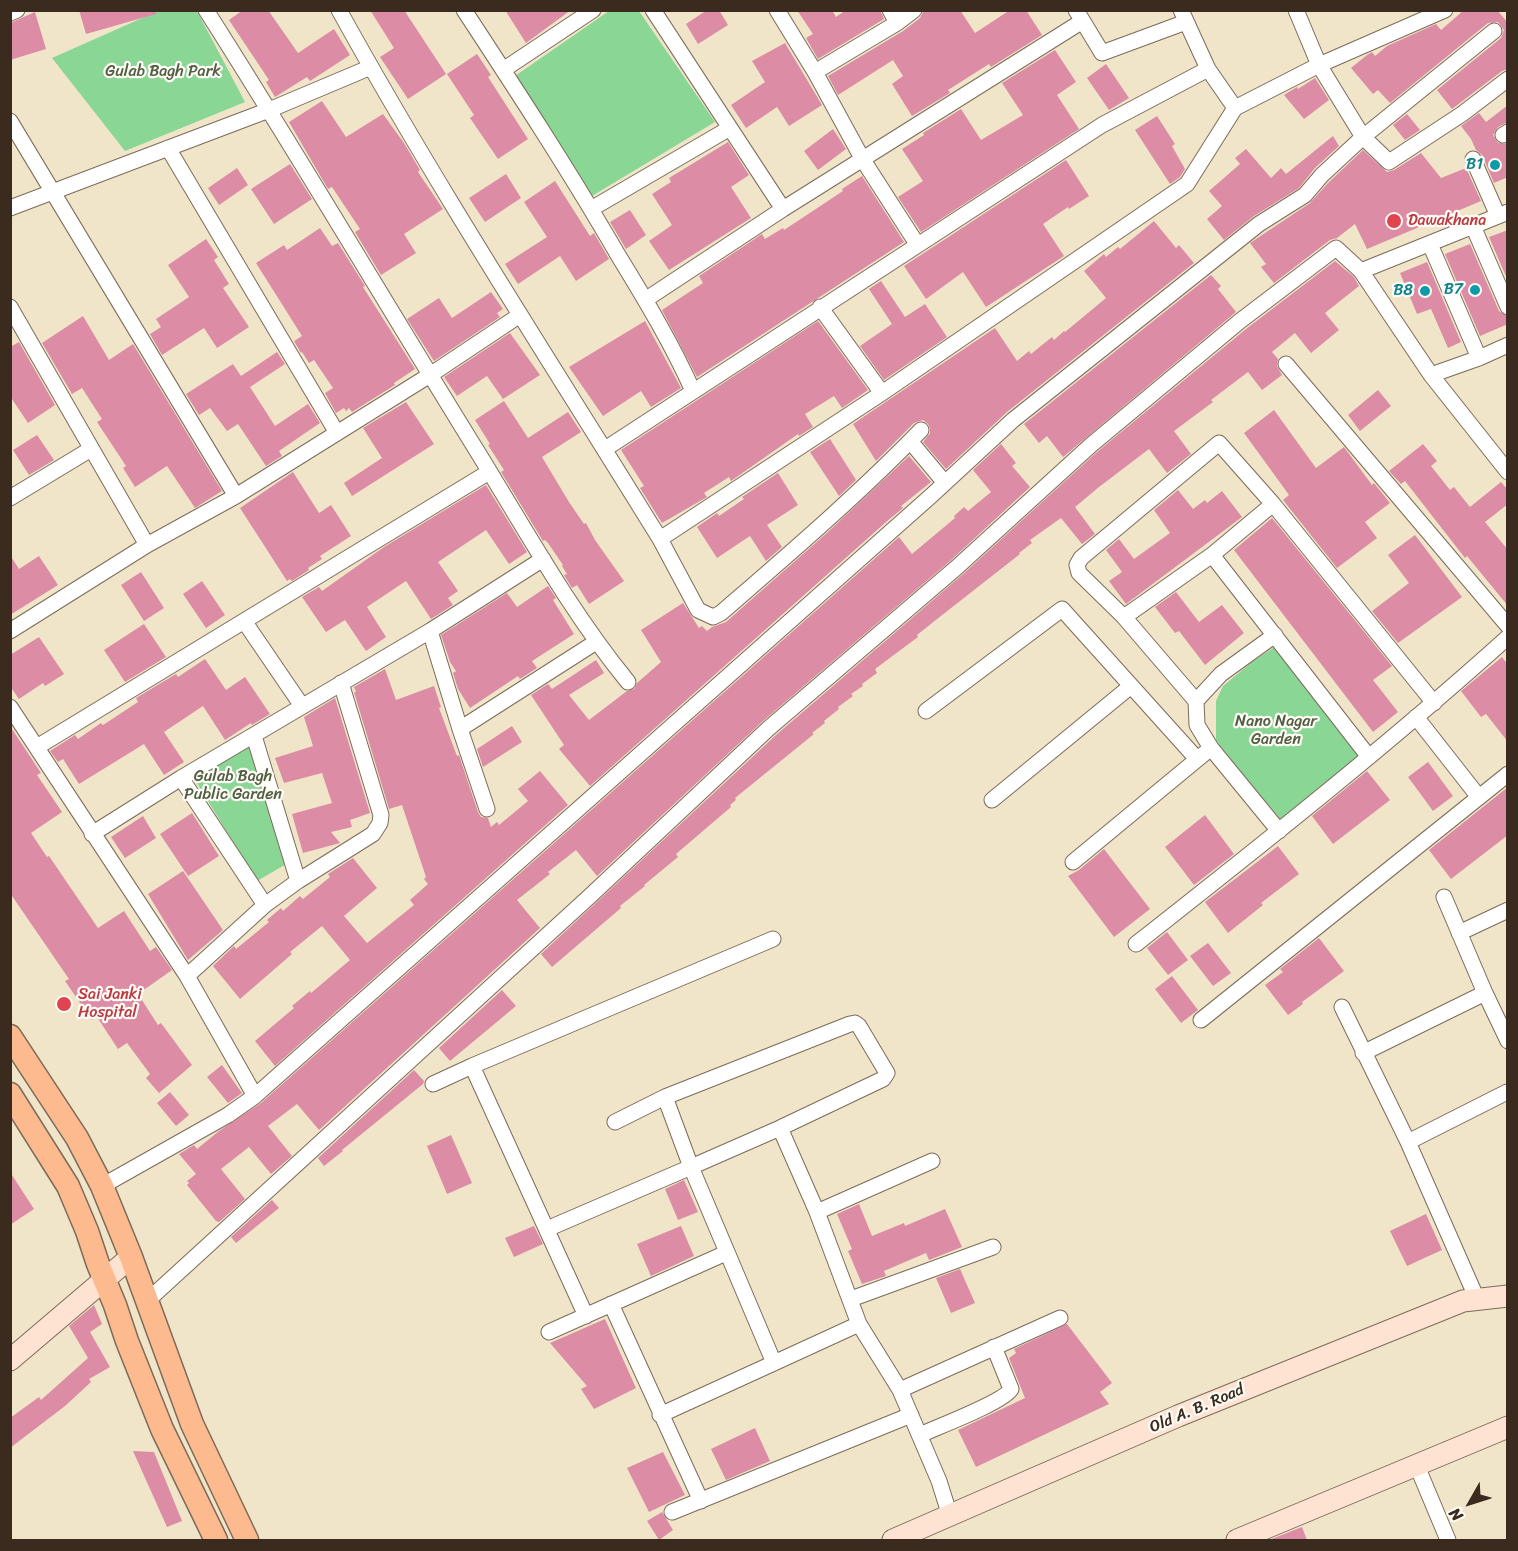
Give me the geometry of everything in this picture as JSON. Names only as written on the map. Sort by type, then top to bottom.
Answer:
[{"type":"main road","points":[[10,1036],[77,1138],[102,1186],[131,1257],[192,1424],[247,1540]]},
{"type":"main road","points":[[10,1094],[68,1186],[162,1429],[216,1540]]},
{"type":"main road","points":[[10,1360],[131,1257]]},
{"type":"main road","name":"Old A. B. Road","points":[[893,1540],[1178,1416],[1463,1301],[1508,1296]]},
{"type":"main road","points":[[1237,1540],[1508,1427]]},
{"type":"street","points":[[10,13],[17,10]]},
{"type":"street","points":[[206,10],[543,560],[596,642],[628,682]]},
{"type":"street","points":[[339,10],[520,315],[660,538],[698,610],[709,617],[721,614],[828,520],[916,435],[945,483]]},
{"type":"street","points":[[464,10],[591,209],[682,366],[693,391]]},
{"type":"street","points":[[503,69],[593,10]]},
{"type":"street","points":[[653,10],[783,209]]},
{"type":"street","points":[[777,10],[815,72],[863,160],[917,244]]},
{"type":"street","points":[[815,72],[893,17],[914,10]]},
{"type":"street","points":[[1296,10],[1319,65],[1363,137],[1389,162],[1462,114],[1508,79]]},
{"type":"street","points":[[660,538],[882,393],[1187,184],[1235,108],[1319,65],[1445,10]]},
{"type":"street","points":[[645,300],[783,209],[863,160],[1079,16],[1102,53],[1183,16],[1208,69],[1235,108]]},
{"type":"street","points":[[102,1186],[228,1115],[255,1096],[1013,420],[1259,224],[1305,195],[1322,175],[1363,137],[1494,31]]},
{"type":"street","points":[[10,208],[269,110],[371,67]]},
{"type":"street","points":[[605,449],[1102,125],[1208,69]]},
{"type":"street","points":[[10,121],[236,496]]},
{"type":"street","points":[[591,209],[730,128]]},
{"type":"street","points":[[168,148],[338,433]]},
{"type":"street","points":[[1360,272],[1503,214],[1473,159]]},
{"type":"street","points":[[1473,226],[1508,307]]},
{"type":"street","points":[[1430,244],[1479,358]]},
{"type":"street","points":[[146,1302],[590,896],[769,728],[956,568],[1091,445],[1240,321],[1336,248],[1360,272],[1431,375],[1505,465]]},
{"type":"street","points":[[820,308],[882,393]]},
{"type":"street","points":[[11,309],[147,545]]},
{"type":"street","points":[[10,631],[147,545],[236,496],[338,433],[520,315]]},
{"type":"street","points":[[1431,375],[1508,345]]},
{"type":"street","points":[[1286,364],[1508,626]]},
{"type":"street","points":[[1279,831],[1211,748],[1197,725],[1196,701],[1124,617],[1079,573],[1077,565],[1081,558],[1219,443],[1273,504],[1434,703]]},
{"type":"street","points":[[12,493],[91,449]]},
{"type":"street","points":[[37,747],[489,472]]},
{"type":"street","points":[[1124,617],[1212,555],[1273,504]]},
{"type":"street","points":[[1212,555],[1369,757]]},
{"type":"street","points":[[92,834],[181,778],[430,631],[543,560]]},
{"type":"street","points":[[926,711],[1062,609],[1197,759]]},
{"type":"street","points":[[244,621],[302,706]]},
{"type":"street","points":[[430,631],[487,809]]},
{"type":"street","points":[[1196,701],[1221,674],[1275,634]]},
{"type":"street","points":[[1136,944],[1369,757],[1508,637]]},
{"type":"street","points":[[460,729],[596,642]]},
{"type":"street","points":[[187,976],[265,904],[373,834],[380,823],[381,815],[341,683]]},
{"type":"street","points":[[992,800],[1131,686]]},
{"type":"street","points":[[10,707],[187,976],[255,1096]]},
{"type":"street","points":[[1416,717],[1478,796]]},
{"type":"street","points":[[254,736],[298,881]]},
{"type":"street","points":[[1073,862],[1211,748]]},
{"type":"street","points":[[1201,1020],[1508,774]]},
{"type":"street","points":[[181,778],[265,904]]},
{"type":"street","points":[[1444,897],[1508,1041]]},
{"type":"street","points":[[1459,933],[1508,910]]},
{"type":"street","points":[[434,1084],[772,939]]},
{"type":"street","points":[[1364,1053],[1485,993]]},
{"type":"street","points":[[1342,1007],[1408,1142],[1477,1299]]},
{"type":"street","points":[[547,1229],[780,1128],[883,1079],[887,1073],[860,1026],[855,1023],[665,1097],[615,1122]]},
{"type":"street","points":[[472,1066],[586,1316]]},
{"type":"street","points":[[1408,1142],[1507,1092]]},
{"type":"street","points":[[665,1097],[726,1253],[774,1362]]},
{"type":"street","points":[[780,1128],[817,1212],[860,1324],[900,1390],[920,1435],[950,1516]]},
{"type":"street","points":[[817,1212],[932,1161]]},
{"type":"street","points":[[851,1299],[993,1246]]},
{"type":"street","points":[[549,1332],[726,1253]]},
{"type":"street","points":[[611,1304],[701,1501]]},
{"type":"street","points":[[900,1390],[1060,1318]]},
{"type":"street","points":[[660,1414],[860,1324]]},
{"type":"street","points":[[920,1435],[984,1407],[1009,1393],[1011,1389],[994,1347]]},
{"type":"street","points":[[672,1512],[911,1415]]},
{"type":"street","points":[[1417,1466],[1448,1540]]},
{"type":"green space","name":"Gulab Bagh Park","points":[[158,11],[197,11],[245,102],[125,151],[52,58]]},
{"type":"green space","points":[[609,11],[639,11],[715,122],[592,196],[515,76]]},
{"type":"green space","name":"Nano Nagar Garden","points":[[1276,646],[1363,756],[1283,822],[1239,771],[1216,740],[1216,701],[1223,686]]},
{"type":"green space","name":"Gulab Bagh Public Garden","points":[[251,744],[288,863],[257,881],[192,775]]},
{"type":"building","points":[[79,10],[156,10],[156,14],[86,34]]},
{"type":"building","points":[[243,10],[268,10],[298,53],[334,29],[350,55],[310,81],[307,77],[275,97],[266,82],[269,80],[229,20]]},
{"type":"building","points":[[370,10],[404,10],[446,74],[408,99],[380,57],[394,48]]},
{"type":"building","points":[[505,10],[571,10],[526,43]]},
{"type":"building","points":[[707,10],[719,10],[728,25],[698,44],[686,24]]},
{"type":"building","points":[[797,10],[832,10],[836,17],[846,10],[880,10],[884,19],[818,59],[806,38],[813,34]]},
{"type":"building","points":[[924,10],[960,10],[975,33],[1010,10],[1026,10],[1042,35],[991,67],[989,64],[948,90],[950,93],[912,116],[892,84],[903,76],[893,60],[838,95],[828,76],[903,31],[920,18]]},
{"type":"building","points":[[1464,10],[1497,10],[1508,23],[1508,69],[1502,71],[1452,109],[1437,90],[1501,38],[1504,30],[1498,22],[1488,23],[1390,103],[1378,90],[1373,94],[1351,68],[1372,52],[1375,56],[1387,46],[1436,24],[1441,30]]},
{"type":"building","points":[[35,12],[46,49],[10,60],[10,23]]},
{"type":"building","points":[[785,43],[822,105],[789,126],[777,107],[746,128],[731,105],[765,82],[752,61]]},
{"type":"building","points":[[1055,50],[1076,82],[1057,95],[1079,129],[921,232],[898,197],[923,181],[902,149],[961,109],[981,140],[1023,115],[1002,83]]},
{"type":"building","points":[[477,54],[491,75],[488,77],[528,139],[498,159],[470,118],[474,115],[447,74]]},
{"type":"building","points":[[1106,64],[1129,98],[1109,110],[1087,78]]},
{"type":"building","points":[[1315,78],[1329,100],[1304,119],[1284,95]]},
{"type":"building","points":[[322,101],[346,137],[383,114],[404,143],[420,170],[418,172],[443,209],[404,234],[416,253],[381,275],[355,232],[360,229],[332,187],[328,189],[289,122]]},
{"type":"building","points":[[1508,105],[1508,122],[1498,127],[1493,135],[1498,143],[1508,144],[1508,177],[1494,183],[1482,155],[1476,150],[1461,126],[1479,113],[1486,122]]},
{"type":"building","points":[[1407,114],[1420,130],[1405,140],[1393,125]]},
{"type":"building","points":[[1157,116],[1175,144],[1172,146],[1185,169],[1180,177],[1170,184],[1135,130]]},
{"type":"building","points":[[833,129],[846,149],[818,170],[804,151]]},
{"type":"building","points":[[1333,136],[1339,146],[1315,168],[1299,188],[1254,216],[1224,240],[1207,219],[1222,206],[1209,191],[1240,164],[1235,158],[1246,149],[1271,178],[1281,168],[1286,174]]},
{"type":"building","points":[[728,142],[749,175],[731,187],[751,218],[669,270],[649,241],[672,225],[652,194],[671,182],[669,178]]},
{"type":"building","points":[[1363,150],[1387,172],[1421,153],[1441,178],[1466,168],[1481,201],[1367,249],[1355,224],[1274,283],[1261,267],[1266,264],[1250,243],[1310,203]]},
{"type":"building","points":[[1066,160],[1089,196],[1043,224],[1064,256],[986,307],[963,272],[926,299],[904,266]]},
{"type":"building","points":[[290,164],[312,199],[274,224],[251,189]]},
{"type":"building","points":[[237,168],[248,185],[219,205],[208,188]]},
{"type":"building","points":[[506,174],[521,198],[485,222],[469,198]]},
{"type":"building","points":[[862,176],[904,242],[697,377],[662,310],[703,283],[699,276],[762,234],[765,239],[783,228],[784,230]]},
{"type":"building","points":[[555,181],[590,236],[594,233],[609,259],[576,281],[560,256],[518,284],[505,264],[547,237],[524,202]]},
{"type":"building","points":[[630,210],[646,235],[626,249],[610,222]]},
{"type":"building","points":[[1154,221],[1176,248],[1179,245],[1194,263],[1007,412],[946,469],[923,442],[930,433],[930,428],[923,420],[914,423],[876,461],[853,424],[995,328],[1017,361],[1029,351],[1031,354],[1052,337],[1054,340],[1106,298],[1084,271],[1104,254],[1106,257],[1118,247],[1120,249]]},
{"type":"building","points":[[320,228],[332,246],[338,243],[415,369],[394,383],[395,385],[352,412],[349,408],[346,411],[344,408],[336,413],[325,393],[333,388],[314,360],[309,363],[301,353],[294,341],[302,336],[256,263],[284,245],[287,250]]},
{"type":"building","points":[[1508,230],[1508,281],[1489,237]]},
{"type":"building","points":[[206,239],[218,257],[214,260],[229,284],[223,288],[249,327],[217,348],[204,328],[162,355],[150,334],[161,327],[156,319],[189,297],[168,265]]},
{"type":"building","name":"B7","points":[[1470,244],[1499,311],[1508,317],[1508,324],[1480,336],[1445,254]]},
{"type":"building","points":[[1335,261],[1354,277],[1359,286],[1325,313],[1339,330],[1311,353],[1295,333],[1272,352],[1278,359],[1277,366],[1282,375],[1262,390],[1248,372],[1211,400],[1213,402],[1174,431],[1191,454],[1167,473],[1149,449],[1099,487],[1075,507],[1095,534],[1082,544],[1061,518],[1030,540],[1032,543],[1020,554],[875,669],[877,673],[851,694],[853,696],[838,707],[839,709],[824,721],[825,723],[812,733],[814,734],[735,798],[731,807],[676,854],[678,857],[552,967],[541,954],[776,735],[962,575],[1097,452],[1246,329]]},
{"type":"building","name":"B8","points":[[1427,262],[1461,342],[1448,348],[1431,309],[1417,314],[1400,273]]},
{"type":"building","points":[[1211,275],[1221,286],[1218,289],[1236,312],[1063,457],[1047,436],[1039,443],[1024,424]]},
{"type":"building","points":[[881,281],[905,317],[925,304],[947,337],[884,380],[860,346],[892,324],[869,289]]},
{"type":"building","points":[[491,292],[503,309],[497,313],[500,317],[434,361],[407,319],[439,298],[452,318]]},
{"type":"building","points":[[83,316],[109,360],[133,344],[222,491],[195,508],[167,466],[135,487],[123,468],[126,466],[97,422],[102,419],[82,388],[72,394],[42,343]]},
{"type":"building","points":[[645,321],[681,388],[651,407],[641,391],[603,416],[569,367]]},
{"type":"building","points":[[818,321],[868,390],[842,408],[834,396],[805,414],[813,427],[799,436],[798,434],[731,481],[729,477],[704,493],[707,497],[662,523],[640,488],[644,486],[621,450]]},
{"type":"building","points":[[510,333],[540,375],[503,399],[487,376],[457,396],[444,377]]},
{"type":"building","points":[[19,342],[55,405],[28,423],[10,396],[10,347]]},
{"type":"building","points":[[277,352],[285,364],[250,387],[275,426],[308,404],[320,423],[279,451],[282,456],[266,466],[238,424],[227,431],[210,408],[199,415],[186,394],[233,364],[241,376]]},
{"type":"building","points":[[1378,390],[1391,406],[1360,431],[1348,415]]},
{"type":"building","points":[[504,401],[528,438],[568,412],[581,432],[542,457],[569,502],[584,524],[586,523],[624,581],[589,604],[577,585],[572,588],[564,575],[567,574],[563,565],[548,543],[543,541],[501,472],[504,470],[475,420]]},
{"type":"building","points":[[406,402],[434,444],[352,496],[344,483],[382,458],[363,428]]},
{"type":"building","points":[[1274,410],[1316,468],[1344,447],[1372,485],[1374,483],[1390,503],[1365,522],[1377,538],[1337,568],[1283,500],[1289,495],[1244,433]]},
{"type":"building","points":[[37,435],[54,460],[29,475],[13,450]]},
{"type":"building","points":[[830,439],[856,480],[839,496],[810,452]]},
{"type":"building","points":[[1001,444],[1016,463],[1012,466],[1030,487],[950,561],[763,721],[597,876],[576,850],[548,872],[550,874],[517,900],[540,928],[319,1130],[297,1104],[268,1126],[292,1156],[271,1174],[249,1147],[221,1169],[245,1199],[219,1222],[216,1221],[187,1185],[189,1183],[187,1181],[196,1174],[179,1154],[194,1145],[197,1149],[261,1103],[899,537],[912,554],[955,518],[954,516],[964,507],[968,511],[991,492],[973,470]]},
{"type":"building","points":[[1423,444],[1437,461],[1431,466],[1450,490],[1454,487],[1470,507],[1501,482],[1508,490],[1508,504],[1485,522],[1508,550],[1508,606],[1467,556],[1465,558],[1405,481],[1401,484],[1389,471]]},
{"type":"building","points":[[909,456],[931,482],[901,506],[903,508],[590,786],[559,749],[564,745],[531,695],[548,684],[552,689],[596,660],[604,673],[569,695],[589,720],[627,691],[634,689],[637,683],[661,662],[641,630],[683,603],[699,628],[702,626],[707,631],[726,622],[829,531]]},
{"type":"building","points":[[293,472],[319,513],[331,505],[351,536],[320,556],[322,559],[308,568],[309,570],[292,581],[290,579],[287,581],[240,508]]},
{"type":"building","points":[[778,473],[798,505],[767,525],[782,547],[766,561],[750,536],[717,558],[697,527],[717,513],[719,516],[744,499],[742,497]]},
{"type":"building","points":[[486,485],[527,552],[509,564],[486,530],[438,562],[458,591],[448,598],[453,605],[431,619],[406,581],[367,607],[386,637],[366,651],[345,620],[326,632],[302,597],[319,587],[322,591],[384,547]]},
{"type":"building","points":[[1178,490],[1193,509],[1205,500],[1207,503],[1222,491],[1242,517],[1126,604],[1109,581],[1122,572],[1106,550],[1119,539],[1134,559],[1170,533],[1154,510]]},
{"type":"building","points":[[1272,518],[1392,666],[1373,680],[1398,712],[1373,732],[1234,550]]},
{"type":"building","points":[[1415,535],[1462,597],[1398,643],[1372,611],[1409,583],[1388,555]]},
{"type":"building","points":[[10,555],[19,569],[39,556],[58,585],[10,615]]},
{"type":"building","points":[[141,572],[164,608],[144,621],[121,585]]},
{"type":"building","points":[[202,581],[225,615],[206,628],[183,594]]},
{"type":"building","points":[[548,586],[556,598],[553,600],[574,634],[532,661],[537,668],[520,679],[518,676],[470,708],[458,689],[453,673],[456,671],[450,662],[441,635],[507,593],[517,607]]},
{"type":"building","points":[[1176,592],[1199,622],[1222,605],[1244,633],[1205,665],[1179,631],[1175,633],[1155,607]]},
{"type":"building","points":[[144,624],[166,657],[125,682],[104,650]]},
{"type":"building","points":[[39,637],[64,674],[45,686],[43,683],[19,699],[10,686],[10,655]]},
{"type":"building","points":[[1502,657],[1508,665],[1508,742],[1486,714],[1481,717],[1461,691]]},
{"type":"building","points":[[205,659],[226,690],[245,677],[270,714],[225,740],[203,706],[164,732],[184,762],[164,775],[144,744],[79,784],[63,759],[58,762],[50,751],[75,735],[78,739],[101,723],[103,725],[138,702],[136,698],[176,674],[178,677]]},
{"type":"building","points":[[385,669],[396,700],[434,686],[441,707],[439,708],[457,756],[459,755],[478,812],[481,817],[488,818],[491,827],[497,822],[499,825],[528,801],[518,789],[540,771],[568,805],[275,1066],[255,1041],[294,1008],[292,1006],[350,960],[322,926],[290,952],[292,954],[240,999],[213,966],[234,946],[236,949],[269,922],[267,920],[281,908],[283,911],[300,896],[303,899],[330,877],[328,874],[353,858],[377,888],[344,916],[367,943],[414,905],[410,900],[428,884],[424,879],[426,877],[402,805],[389,809],[354,692],[356,692],[354,687]]},
{"type":"building","points":[[335,698],[370,813],[350,820],[352,827],[331,832],[340,843],[303,853],[292,814],[332,803],[322,773],[284,783],[275,758],[313,746],[304,717]]},
{"type":"building","points":[[10,726],[41,773],[37,775],[62,812],[31,833],[98,928],[124,911],[150,951],[156,947],[172,970],[138,994],[158,1025],[161,1023],[192,1065],[159,1093],[146,1078],[150,1074],[127,1043],[118,1049],[97,1017],[92,1020],[65,981],[69,979],[10,893]]},
{"type":"building","points":[[512,726],[522,742],[483,767],[477,749]]},
{"type":"building","points":[[1428,762],[1453,796],[1433,811],[1408,777]]},
{"type":"building","points":[[1367,771],[1390,800],[1333,844],[1312,816]]},
{"type":"building","points":[[1508,787],[1508,835],[1451,879],[1429,850]]},
{"type":"building","points":[[192,813],[219,856],[188,876],[160,834]]},
{"type":"building","points":[[1205,815],[1234,854],[1194,885],[1165,847]]},
{"type":"building","points":[[143,816],[156,838],[125,858],[111,837]]},
{"type":"building","points":[[1278,846],[1299,874],[1261,903],[1263,905],[1228,933],[1205,902]]},
{"type":"building","points":[[1104,849],[1150,909],[1114,937],[1068,876],[1079,870]]},
{"type":"building","points":[[183,871],[223,930],[188,960],[148,894]]},
{"type":"building","points":[[1167,932],[1188,960],[1168,975],[1147,948]]},
{"type":"building","points":[[1319,938],[1344,971],[1288,1015],[1265,985],[1283,972],[1280,969]]},
{"type":"building","points":[[1208,943],[1231,973],[1213,986],[1190,956]]},
{"type":"building","points":[[1172,976],[1198,1010],[1181,1023],[1155,989]]},
{"type":"building","points":[[502,990],[516,1006],[450,1061],[439,1048]]},
{"type":"building","points":[[222,1065],[242,1093],[228,1103],[207,1077]]},
{"type":"building","points":[[414,1070],[424,1081],[423,1084],[324,1166],[318,1158]]},
{"type":"building","points":[[170,1092],[189,1115],[176,1126],[157,1103]]},
{"type":"building","points":[[451,1135],[472,1183],[447,1194],[427,1146]]},
{"type":"building","points":[[10,1172],[34,1209],[10,1225]]},
{"type":"building","points":[[684,1180],[698,1212],[678,1220],[665,1189]]},
{"type":"building","points":[[272,1200],[279,1208],[236,1243],[231,1237]]},
{"type":"building","points":[[859,1204],[872,1236],[904,1223],[905,1226],[945,1209],[962,1247],[929,1260],[926,1253],[884,1271],[886,1276],[862,1284],[848,1251],[852,1249],[837,1214]]},
{"type":"building","points":[[1426,1214],[1442,1250],[1407,1266],[1390,1231]]},
{"type":"building","points":[[534,1226],[543,1244],[514,1257],[505,1238]]},
{"type":"building","points":[[681,1226],[694,1256],[651,1276],[637,1244]]},
{"type":"building","points":[[960,1269],[975,1303],[951,1313],[936,1278]]},
{"type":"building","points":[[94,1305],[102,1324],[90,1332],[110,1367],[89,1379],[91,1382],[65,1406],[10,1448],[10,1418],[39,1397],[41,1400],[88,1358],[69,1326]]},
{"type":"building","points":[[605,1319],[636,1388],[594,1409],[581,1389],[587,1386],[550,1343]]},
{"type":"building","points":[[1067,1324],[1112,1383],[1100,1392],[1109,1404],[976,1467],[958,1430],[1025,1398],[1009,1358],[1016,1353],[1014,1349]]},
{"type":"building","points":[[755,1428],[770,1461],[726,1480],[711,1449]]},
{"type":"building","points":[[133,1451],[154,1452],[182,1521],[167,1527]]},
{"type":"building","points":[[663,1452],[685,1495],[649,1512],[627,1468]]},
{"type":"building","points":[[662,1512],[673,1530],[659,1540],[647,1521]]},
{"type":"building","points":[[1302,1527],[1307,1540],[1269,1540]]},
{"type":"place","name":"B1","points":[[1495,165]]},
{"type":"place","name":"Dawakhana","points":[[1394,221]]},
{"type":"place","name":"B7","points":[[1475,290]]},
{"type":"place","name":"B8","points":[[1425,291]]},
{"type":"place","name":"Sai Janki Hospital","points":[[64,1004]]}]
